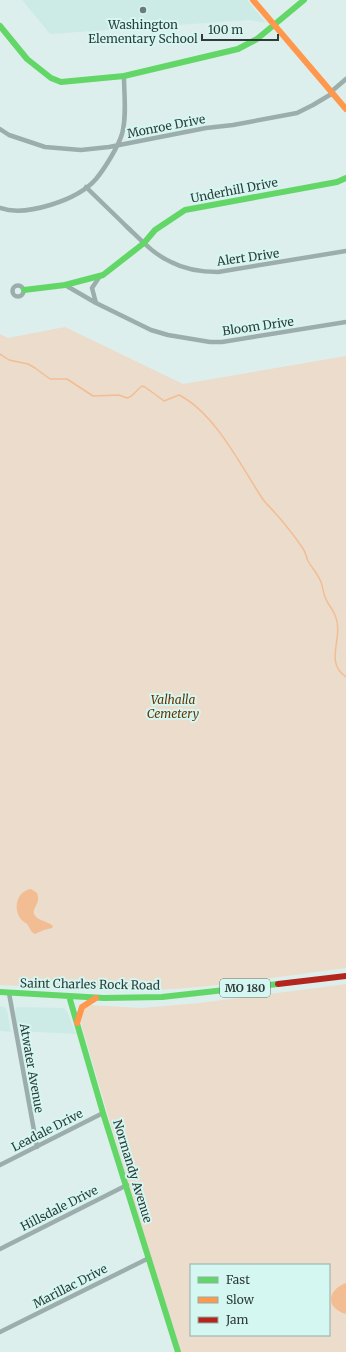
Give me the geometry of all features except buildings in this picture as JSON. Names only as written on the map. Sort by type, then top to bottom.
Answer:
[{"type":"street","points":[[253,0],[346,109]]},
{"type":"street","points":[[0,26],[27,59],[42,72],[61,82],[124,76],[238,49],[257,38],[304,0]]},
{"type":"street","points":[[0,208],[25,210],[47,206],[65,199],[86,187],[96,179],[118,145],[125,122],[124,76]]},
{"type":"street","name":"Monroe Drive","points":[[0,129],[9,135],[45,147],[81,150],[118,145],[297,113],[313,106],[333,92],[346,79]]},
{"type":"street","name":"Underhill Drive","points":[[24,290],[65,285],[100,276],[122,261],[144,243],[164,222],[186,210],[337,182],[346,178]]},
{"type":"street","name":"Alert Drive","points":[[86,187],[156,254],[182,267],[208,272],[234,270],[346,251]]},
{"type":"street","points":[[96,303],[92,288],[100,276]]},
{"type":"street","name":"Bloom Drive","points":[[65,285],[96,303],[151,330],[168,335],[210,342],[222,342],[346,322]]},
{"type":"street","name":"Saint Charles Rock Road","points":[[0,992],[137,998],[175,996],[346,976]]},
{"type":"street","name":"Atwater Avenue","points":[[9,993],[37,1147]]},
{"type":"street","name":"Normandy Avenue","points":[[69,996],[103,1113],[127,1185],[177,1352]]},
{"type":"street","points":[[77,1023],[79,1010],[84,1004],[98,997]]},
{"type":"street","name":"Leadale Drive","points":[[0,1165],[103,1113]]},
{"type":"street","name":"Hillsdale Drive","points":[[0,1249],[127,1185]]},
{"type":"street","name":"Marillac Drive","points":[[0,1332],[149,1258]]},
{"type":"shaded area","name":"Washington Elementary School","points":[[22,0],[247,0],[266,23],[249,20],[50,34]]},
{"type":"shaded area","points":[[31,889],[37,893],[38,897],[34,909],[35,916],[53,926],[52,928],[35,934],[20,918],[17,910],[18,900],[22,893]]},
{"type":"shaded area","points":[[0,1006],[5,1007],[7,1010],[11,1032],[0,1031]]},
{"type":"shaded area","points":[[16,1007],[64,1008],[68,1013],[76,1034],[18,1031],[15,1013]]},
{"type":"shaded area","points":[[346,1283],[346,1314],[334,1308],[331,1299],[335,1290]]},
{"type":"green space","name":"Valhalla Cemetery","points":[[65,327],[183,384],[346,356],[346,968],[179,989],[97,990],[0,985],[0,334],[8,338]]},
{"type":"green space","points":[[346,984],[346,1352],[181,1352],[144,1238],[80,1020],[81,1011],[89,1005],[141,1008],[199,1003]]},
{"type":"waterway","points":[[0,354],[9,360],[28,364],[50,379],[67,379],[93,396],[119,395],[127,398],[142,386],[164,401],[179,395],[192,403],[204,414],[226,441],[264,500],[303,549],[308,561],[318,576],[322,584],[325,597],[334,613],[337,623],[338,632],[335,656],[336,664],[339,671],[346,677]]},
{"type":"traffic: fast","points":[[0,26],[27,59],[51,78],[61,82],[124,76],[238,49],[257,39],[304,0]]},
{"type":"traffic: fast","points":[[24,290],[65,285],[103,275],[144,243],[155,230],[185,210],[337,182],[346,178]]},
{"type":"traffic: fast","points":[[0,992],[104,998],[162,997],[278,984]]},
{"type":"traffic: fast","points":[[69,996],[103,1113],[178,1352]]},
{"type":"traffic: slow","points":[[253,0],[346,109]]},
{"type":"traffic: slow","points":[[77,1023],[82,1007],[96,998]]},
{"type":"traffic: jam","points":[[278,984],[346,976]]},
{"type":"place","name":"Washington Elementary School","points":[[143,10]]}]
